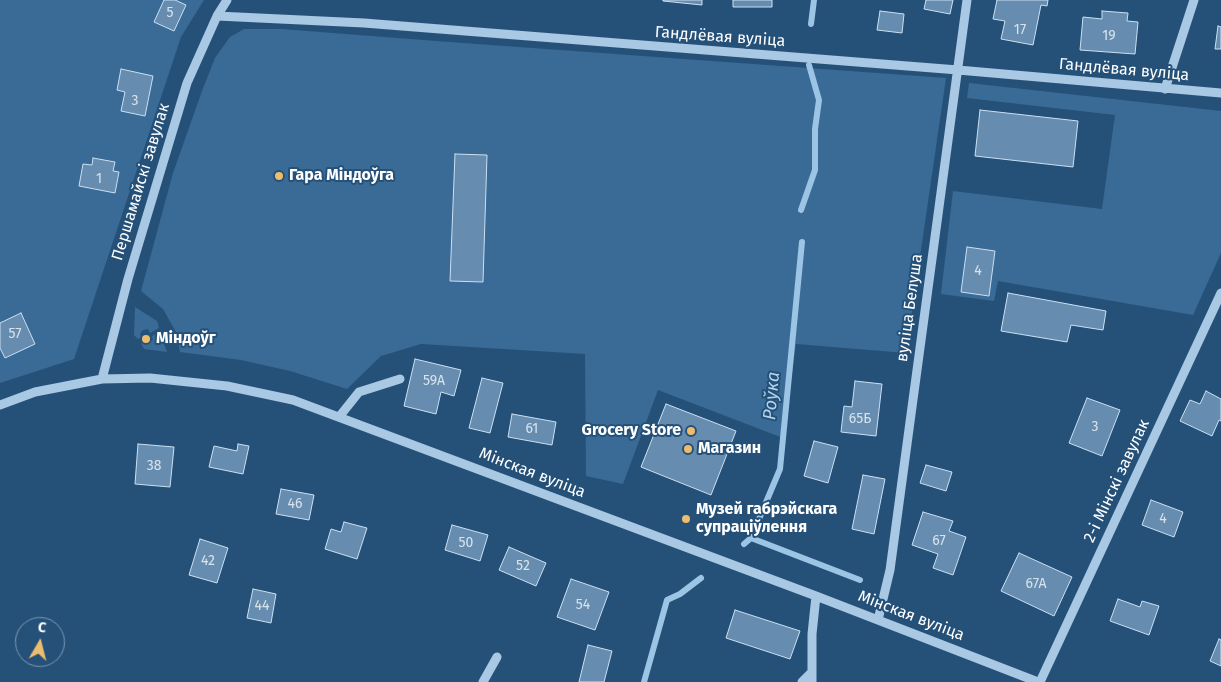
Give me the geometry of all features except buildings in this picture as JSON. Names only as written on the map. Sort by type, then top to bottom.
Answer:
[{"type":"street","name":"Першамайскі завулак","points":[[102,379],[128,279],[187,83],[217,16],[227,0]]},
{"type":"street","name":"вуліца Белуша","points":[[878,620],[890,570],[967,0]]},
{"type":"street","points":[[1165,89],[1194,0]]},
{"type":"street","name":"Гандлёвая вуліца","points":[[217,16],[364,23],[958,70],[1221,93]]},
{"type":"street","name":"2-і Мінскі завулак","points":[[1039,682],[1221,293]]},
{"type":"street","name":"Мінская вуліца","points":[[0,405],[35,392],[102,379],[150,378],[227,386],[293,400],[816,596],[1039,682]]},
{"type":"street","points":[[339,417],[359,392],[400,379]]},
{"type":"street","points":[[812,682],[812,634],[816,596]]},
{"type":"street","points":[[483,682],[497,657]]},
{"type":"street","points":[[802,682],[812,672]]},
{"type":"shaded area","points":[[0,0],[204,0],[181,37],[74,359],[0,383]]},
{"type":"shaded area","points":[[244,29],[281,29],[946,78],[906,353],[796,344],[783,438],[658,390],[623,484],[586,476],[585,354],[421,344],[381,356],[347,389],[290,371],[241,360],[180,352],[176,332],[163,309],[141,291],[173,173],[202,91],[215,58],[230,37]]},
{"type":"shaded area","points":[[969,83],[1221,111],[1221,253],[1193,315],[998,281],[994,301],[941,294],[953,191],[1102,209],[1115,115],[967,98]],"holes":[[[967,247],[995,251],[989,295],[961,291]]]},
{"type":"shaded area","points":[[135,307],[157,321],[159,328],[150,333],[148,329],[143,330],[140,333],[141,337],[138,339],[134,335]]},
{"type":"shaded area","points":[[160,332],[167,352],[144,349],[141,343],[144,342],[146,344],[150,342],[153,340],[152,336]]},
{"type":"waterway","name":"Роўка","points":[[811,24],[814,0]]},
{"type":"waterway","name":"Роўка","points":[[801,210],[815,170],[815,129],[819,100],[809,65]]},
{"type":"waterway","name":"Роўка","points":[[744,544],[751,538],[780,469],[802,242]]},
{"type":"waterway","points":[[751,538],[860,580]]},
{"type":"waterway","name":"Роўка","points":[[644,682],[667,600],[680,594],[701,578]]},
{"type":"place","name":"Гара Міндоўга","points":[[279,176]]},
{"type":"place","name":"Міндоўг","points":[[146,339]]},
{"type":"place","name":"Grocery Store","points":[[691,431]]},
{"type":"place","name":"Магазин","points":[[688,449]]},
{"type":"place","name":"Музей габрэйскага супраціўлення","points":[[686,519]]}]
